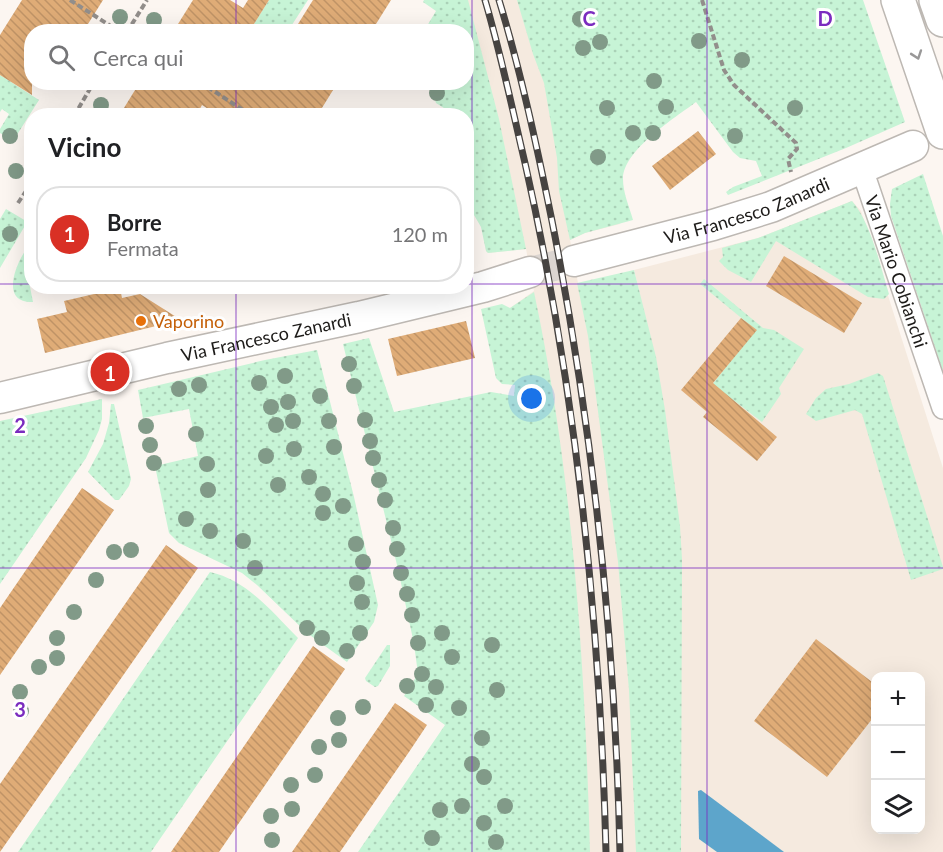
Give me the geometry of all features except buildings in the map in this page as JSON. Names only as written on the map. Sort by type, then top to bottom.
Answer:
[{"type":"highway","points":[[898,0],[943,132]]},
{"type":"highway","points":[[936,0],[943,20]]},
{"type":"main road","name":"Via Francesco Zanardi","points":[[574,261],[620,251],[771,207],[914,146]]},
{"type":"main road","name":"Via Francesco Zanardi","points":[[474,289],[530,272]]},
{"type":"main road","name":"Via Francesco Zanardi","points":[[0,398],[454,294]]},
{"type":"street","name":"Via Mario Cobianchi","points":[[862,169],[943,408]]},
{"type":"path","points":[[70,0],[108,24]]},
{"type":"path","points":[[132,24],[147,0]]},
{"type":"path","points":[[702,0],[724,70],[729,78],[796,143],[796,148],[788,162]]},
{"type":"path","points":[[79,108],[89,90]]},
{"type":"path","points":[[212,90],[240,108]]},
{"type":"path","points":[[18,202],[24,193]]},
{"type":"shaded area","points":[[441,0],[566,0],[620,224],[585,233],[570,240],[578,283],[640,294],[634,270],[758,238],[852,201],[861,211],[943,468],[943,852],[537,852],[518,397],[510,308],[534,291],[526,249],[488,253],[486,251],[474,170],[474,108],[466,108],[466,90],[474,90],[474,24],[460,24]]},
{"type":"green space","points":[[269,0],[308,0],[293,24],[254,24]]},
{"type":"green space","points":[[424,0],[468,0],[499,119],[526,249],[488,253],[486,251],[481,227],[474,215],[474,108],[444,108],[435,100],[441,90],[474,90],[474,24],[428,24],[436,11],[423,2]]},
{"type":"green space","points":[[517,0],[863,0],[905,122],[728,195],[726,192],[733,187],[762,176],[756,161],[740,158],[733,152],[696,102],[641,146],[625,168],[624,189],[633,220],[585,233],[570,240],[559,191],[557,158],[544,83]]},
{"type":"green space","points":[[0,75],[39,100],[34,108],[24,108],[24,124],[13,141],[0,133],[9,114],[2,109],[0,112]]},
{"type":"green space","points":[[923,174],[943,236],[943,371],[891,216],[892,189]]},
{"type":"green space","points":[[852,201],[865,221],[874,245],[889,294],[884,299],[868,297],[776,241],[751,282],[728,270],[719,261],[723,257],[722,248],[758,238]]},
{"type":"green space","points":[[6,209],[24,220],[24,227],[0,268],[0,219]]},
{"type":"green space","points":[[24,253],[24,294],[31,294],[33,302],[23,301],[16,296],[13,290],[18,264]]},
{"type":"green space","points":[[634,270],[656,357],[680,526],[682,559],[681,852],[636,852],[629,690],[618,562],[588,336],[577,283]]},
{"type":"green space","points":[[704,279],[763,328],[774,330],[804,349],[779,388],[781,394],[762,422],[724,393],[707,391],[756,330],[700,284]]},
{"type":"green space","points":[[534,292],[558,430],[575,570],[585,711],[590,852],[358,852],[445,725],[404,696],[418,674],[414,644],[343,344],[369,338],[394,412],[491,392],[514,396],[515,385],[502,384],[496,378],[481,309],[502,304],[510,308]]},
{"type":"green space","points":[[317,350],[378,605],[374,622],[347,662],[307,633],[242,573],[179,543],[169,533],[155,466],[198,456],[189,409],[143,418],[138,390]]},
{"type":"green space","points":[[878,373],[883,376],[943,567],[943,569],[911,580],[862,414],[855,410],[816,421],[806,414],[816,398],[826,389],[849,384]]},
{"type":"green space","points":[[102,399],[102,419],[86,458],[0,584],[0,421]]},
{"type":"green space","points":[[111,404],[114,404],[131,479],[119,500],[115,500],[88,472],[103,444]]},
{"type":"green space","points":[[210,572],[236,582],[258,598],[298,638],[151,852],[18,852]]},
{"type":"green space","points":[[387,645],[390,645],[390,666],[378,686],[375,687],[365,678]]},
{"type":"water","points":[[701,790],[784,852],[717,852],[699,839],[698,791]]},
{"type":"tunnel","points":[[530,272],[574,261]]},
{"type":"railway","points":[[485,0],[506,81],[543,248],[571,419],[582,505],[598,678],[606,852]]},
{"type":"railway","points":[[499,0],[521,82],[552,221],[579,378],[600,535],[607,614],[620,852]]},
{"type":"place","name":"Vaporino","points":[[141,321]]},
{"type":"place","name":"Borre","points":[[110,372]]}]
